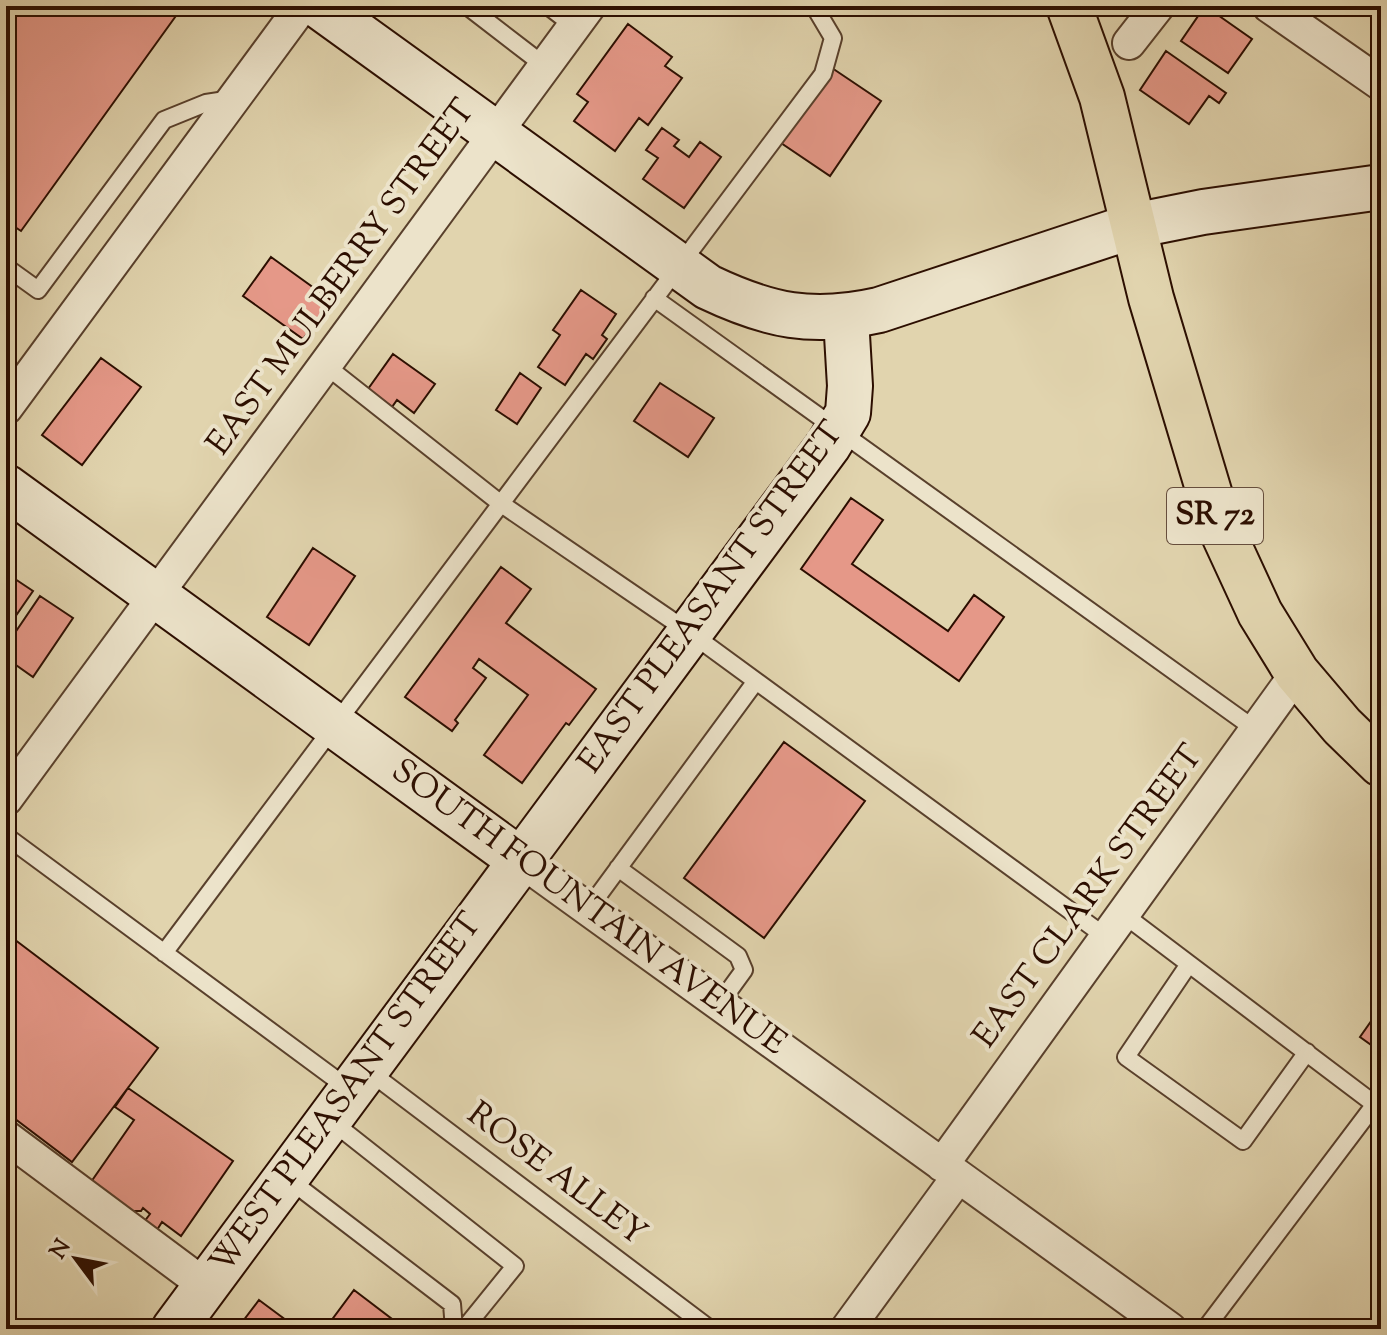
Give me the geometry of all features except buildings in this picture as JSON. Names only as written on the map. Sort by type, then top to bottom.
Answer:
[{"type":"main road","name":"SR 72","points":[[1069,6],[1102,97],[1151,298],[1210,502],[1260,613],[1297,673],[1342,726],[1381,764]]},
{"type":"street","points":[[6,408],[302,6]]},
{"type":"street","points":[[319,6],[495,134],[666,282],[708,287],[737,301],[812,319],[846,318],[879,310],[1133,226],[1203,212],[1381,187]]},
{"type":"street","points":[[1129,43],[1158,6]]},
{"type":"street","points":[[1269,6],[1381,84]]},
{"type":"street","name":"EAST MULBERRY STREET","points":[[6,799],[582,16]]},
{"type":"street","name":"EAST PLEASANT STREET","points":[[520,860],[848,413],[850,386],[846,318]]},
{"type":"street","name":"SOUTH FOUNTAIN AVENUE","points":[[6,487],[1170,1329]]},
{"type":"street","name":"EAST CLARK STREET","points":[[847,1329],[1115,926],[1297,673]]},
{"type":"street","name":"WEST PLEASANT STREET","points":[[174,1329],[520,860]]},
{"type":"street","points":[[6,1137],[206,1286]]},
{"type":"lane","points":[[467,6],[545,66]]},
{"type":"lane","points":[[548,6],[582,16]]},
{"type":"lane","points":[[164,953],[823,74],[833,38],[814,6]]},
{"type":"lane","points":[[6,267],[38,290],[164,120],[206,103],[234,99]]},
{"type":"lane","points":[[666,282],[838,429],[1256,730]]},
{"type":"lane","points":[[325,365],[500,503],[1115,926],[1189,964],[1378,1106],[1205,1329]]},
{"type":"lane","points":[[589,908],[756,681]]},
{"type":"lane","points":[[6,836],[348,1093],[515,1266],[464,1329]]},
{"type":"lane","points":[[618,868],[738,956],[744,970],[720,1003]]},
{"type":"lane","points":[[1189,964],[1126,1057],[1243,1141],[1307,1052]]},
{"type":"lane","name":"ROSE ALLEY","points":[[348,1093],[710,1329]]},
{"type":"lane","points":[[286,1177],[452,1304],[454,1329]]}]
